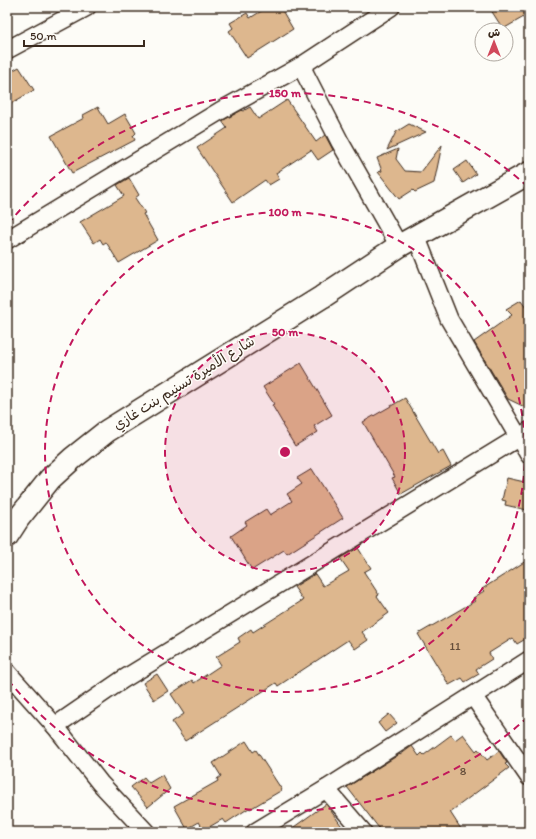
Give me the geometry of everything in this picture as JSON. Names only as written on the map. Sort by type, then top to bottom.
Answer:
[{"type":"main road","name":"شارع الأميرة تسنيم بنت غازي","points":[[7,536],[18,519],[50,479],[73,458],[107,431],[322,297],[408,241],[529,173]]},
{"type":"street","points":[[7,50],[86,7]]},
{"type":"street","points":[[7,240],[220,111],[301,66],[391,7]]},
{"type":"street","points":[[301,66],[340,142],[408,241],[449,320],[524,434],[529,455]]},
{"type":"street","points":[[55,726],[122,680],[352,538],[430,493],[524,434]]},
{"type":"street","points":[[255,832],[326,789],[529,660]]},
{"type":"street","points":[[7,672],[55,726],[100,783],[146,832]]},
{"type":"street","points":[[473,696],[529,777]]},
{"type":"street","points":[[326,789],[363,832]]},
{"type":"building","points":[[268,7],[280,7],[293,29],[247,58],[229,31],[233,28],[230,23],[247,13],[250,18]]},
{"type":"building","points":[[489,7],[529,7],[529,14],[514,23],[499,22]]},
{"type":"building","points":[[19,67],[34,90],[7,106],[7,74]]},
{"type":"building","points":[[287,100],[316,142],[325,135],[333,150],[318,160],[311,150],[276,173],[279,179],[269,185],[265,180],[233,202],[197,148],[227,128],[222,121],[242,110],[243,111],[250,107],[258,119]]},
{"type":"building","points":[[98,107],[108,124],[125,114],[136,133],[133,136],[135,140],[72,173],[51,136],[84,118],[83,115]]},
{"type":"building","points":[[409,124],[426,132],[387,150],[396,132]]},
{"type":"building","points":[[442,145],[434,183],[415,192],[413,190],[399,199],[378,172],[382,171],[377,158],[398,149],[396,159],[405,171],[421,172]]},
{"type":"building","points":[[467,161],[476,174],[463,183],[454,170]]},
{"type":"building","points":[[129,178],[139,195],[135,198],[145,213],[143,214],[158,240],[119,263],[106,242],[103,244],[100,239],[94,243],[80,222],[124,196],[117,185]]},
{"type":"building","points":[[521,300],[529,311],[529,409],[508,399],[474,342],[512,315],[506,309]]},
{"type":"building","points":[[301,363],[332,415],[314,426],[318,432],[295,446],[272,405],[274,404],[263,387]]},
{"type":"building","points":[[405,398],[438,454],[443,451],[451,466],[401,494],[392,478],[395,477],[363,422]]},
{"type":"building","points":[[312,469],[343,518],[287,554],[284,550],[252,570],[231,536],[247,525],[245,522],[266,509],[270,515],[292,501],[287,494],[302,484],[297,478]]},
{"type":"building","points":[[507,478],[529,483],[529,501],[527,510],[505,505],[506,501],[502,500]]},
{"type":"building","points":[[358,548],[371,568],[364,572],[379,595],[377,596],[389,613],[362,632],[368,640],[355,649],[348,640],[278,686],[276,683],[185,741],[172,722],[184,714],[171,694],[192,680],[194,683],[221,665],[216,657],[240,642],[238,638],[251,629],[253,632],[303,600],[294,587],[315,574],[323,586],[349,571],[340,558]]},
{"type":"building","points":[[529,559],[529,637],[517,644],[513,638],[489,653],[492,659],[476,669],[479,674],[465,682],[462,678],[449,685],[418,634],[475,601],[473,598],[484,591],[482,589]]},
{"type":"building","points":[[157,674],[168,691],[154,700],[143,683]]},
{"type":"building","points":[[389,714],[397,723],[385,732],[378,723]]},
{"type":"building","points":[[463,734],[476,751],[478,749],[487,760],[499,751],[507,763],[505,764],[509,768],[450,812],[463,832],[382,832],[347,787],[400,755],[412,746],[419,756],[422,753],[424,755],[451,735],[455,740]]},
{"type":"building","points":[[246,741],[253,752],[256,750],[282,790],[250,809],[249,808],[226,823],[223,819],[204,830],[199,822],[187,829],[174,806],[218,781],[217,779],[221,776],[213,763]]},
{"type":"building","points":[[162,775],[170,789],[148,807],[131,787],[144,777],[149,783]]},
{"type":"building","points":[[326,804],[346,832],[287,832]]}]
